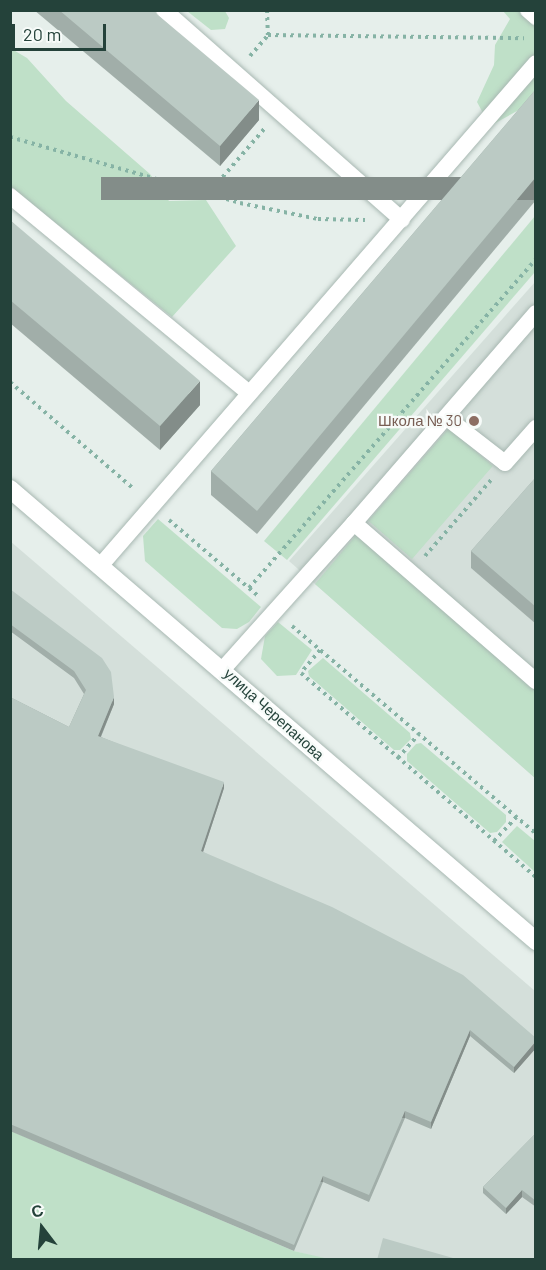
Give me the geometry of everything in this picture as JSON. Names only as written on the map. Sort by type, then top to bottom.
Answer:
[{"type":"main road","name":"улица Черепанова","points":[[10,489],[223,669],[536,940]]},
{"type":"lane","points":[[164,10],[402,220]]},
{"type":"lane","points":[[528,10],[536,17]]},
{"type":"lane","points":[[101,565],[536,63]]},
{"type":"lane","points":[[10,196],[249,393]]},
{"type":"lane","points":[[223,669],[447,418],[536,313]]},
{"type":"lane","points":[[447,418],[505,463],[536,428]]},
{"type":"lane","points":[[354,523],[536,681]]},
{"type":"path","points":[[236,73],[268,35],[267,10]]},
{"type":"path","points":[[268,35],[485,41],[536,38]]},
{"type":"path","points":[[208,194],[280,111]]},
{"type":"path","points":[[10,137],[208,194],[318,219],[402,220]]},
{"type":"path","points":[[249,588],[536,259]]},
{"type":"path","points":[[10,382],[536,834]]},
{"type":"path","points":[[411,572],[505,463]]},
{"type":"path","points":[[321,650],[301,673],[536,877]]},
{"type":"path","points":[[398,758],[419,734]]},
{"type":"path","points":[[494,841],[516,817]]},
{"type":"shaded area","name":"Школа № 30","points":[[535,282],[535,778],[289,561]]},
{"type":"shaded area","points":[[10,541],[535,991],[535,1259],[329,1260],[294,1251],[11,1131]]},
{"type":"green space","points":[[187,11],[225,11],[229,18],[225,29],[211,30]]},
{"type":"green space","points":[[503,11],[535,11],[535,101],[490,126],[477,102],[494,65],[495,45],[510,19]]},
{"type":"green space","points":[[10,48],[27,58],[66,101],[150,174],[169,201],[206,200],[236,246],[172,317],[11,187]]},
{"type":"green space","points":[[535,216],[535,272],[287,560],[264,541]]},
{"type":"green space","points":[[449,428],[493,466],[412,559],[368,521]]},
{"type":"green space","points":[[158,519],[261,607],[249,622],[237,629],[222,628],[145,561],[143,536]]},
{"type":"green space","points":[[356,535],[535,689],[535,778],[315,584]]},
{"type":"green space","points":[[278,622],[312,650],[296,675],[277,676],[261,659],[265,636]]},
{"type":"green space","points":[[323,658],[410,733],[411,739],[400,750],[394,750],[309,676],[308,671]]},
{"type":"green space","points":[[421,743],[506,815],[506,822],[497,832],[490,833],[407,761],[407,754],[416,744]]},
{"type":"green space","points":[[517,826],[535,841],[535,872],[502,842]]},
{"type":"green space","points":[[11,1131],[294,1251],[329,1259],[11,1259]]},
{"type":"building","points":[[59,10],[152,10],[259,100],[220,146]]},
{"type":"building","points":[[536,89],[536,177],[257,511],[211,471]]},
{"type":"building","points":[[10,220],[200,381],[160,426],[10,300]]},
{"type":"building","points":[[536,477],[536,607],[471,551]]},
{"type":"building","points":[[10,589],[102,658],[111,672],[114,697],[98,736],[224,782],[201,851],[332,907],[463,975],[536,1038],[536,1041],[514,1067],[470,1030],[431,1122],[405,1111],[369,1195],[323,1176],[294,1245],[10,1124],[10,697],[69,727],[86,690],[74,671],[10,624]]},
{"type":"building","points":[[536,1133],[536,1201],[522,1190],[506,1208],[483,1187]]},
{"type":"building","points":[[383,1238],[460,1260],[377,1260]]},
{"type":"place","name":"Школа № 30","points":[[474,421]]}]
